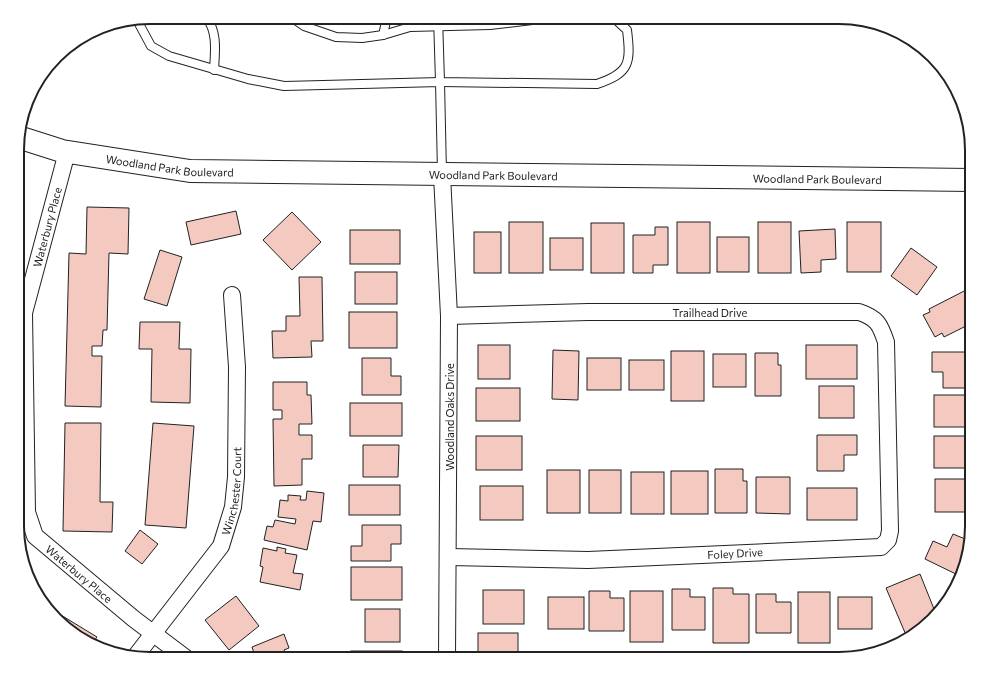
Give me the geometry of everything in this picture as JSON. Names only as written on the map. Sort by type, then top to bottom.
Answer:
[{"type":"street","name":"Woodland Park Boulevard","points":[[25,139],[67,152],[190,172],[965,180]]},
{"type":"street","name":"Waterbury Place","points":[[67,152],[24,313],[27,512],[35,536],[134,619],[178,652]]},
{"type":"street","name":"Woodland Oaks Drive","points":[[442,175],[449,316],[448,652]]},
{"type":"street","name":"Winchester Court","points":[[140,652],[220,546],[233,506],[236,477],[237,367],[232,295]]},
{"type":"street","name":"Trailhead Drive","points":[[449,316],[588,312],[859,312],[873,316],[882,328],[886,342],[888,411]]},
{"type":"street","name":"Foley Drive","points":[[449,557],[588,560],[881,547],[888,540],[890,531],[888,411]]},
{"type":"lane","points":[[139,24],[151,46],[169,56],[214,70],[284,86],[440,82],[597,84],[616,77],[628,63],[629,47],[627,30],[621,24]]},
{"type":"lane","points":[[212,24],[215,45],[214,70]]},
{"type":"lane","points":[[301,24],[336,36],[362,38],[383,35],[421,24]]},
{"type":"lane","points":[[383,35],[385,24]]},
{"type":"lane","points":[[438,24],[442,175]]},
{"type":"lane","points":[[477,24],[498,24]]},
{"type":"building","points":[[87,207],[129,208],[128,254],[109,253],[107,330],[103,330],[102,346],[92,346],[92,356],[102,356],[101,407],[65,406],[69,253],[86,254]]},
{"type":"building","points":[[236,211],[241,234],[191,245],[186,222]]},
{"type":"building","points":[[292,212],[321,242],[292,270],[263,240]]},
{"type":"building","points":[[509,222],[543,222],[543,273],[509,273]]},
{"type":"building","points":[[677,222],[710,222],[710,273],[677,273]]},
{"type":"building","points":[[758,222],[791,222],[791,273],[758,273]]},
{"type":"building","points":[[847,222],[881,222],[881,272],[847,272]]},
{"type":"building","points":[[591,223],[624,223],[624,273],[591,273]]},
{"type":"building","points":[[655,227],[668,227],[668,265],[653,265],[653,273],[633,273],[633,235],[655,235]]},
{"type":"building","points":[[835,229],[836,259],[821,260],[821,272],[801,273],[799,231]]},
{"type":"building","points":[[350,230],[400,230],[400,264],[350,264]]},
{"type":"building","points":[[474,232],[501,232],[501,273],[474,273]]},
{"type":"building","points":[[717,237],[749,237],[749,272],[717,272]]},
{"type":"building","points":[[550,238],[583,238],[583,270],[550,270]]},
{"type":"building","points":[[911,248],[937,267],[917,295],[891,276]]},
{"type":"building","points":[[160,250],[182,257],[167,306],[144,299]]},
{"type":"building","points":[[355,272],[397,272],[397,304],[355,304]]},
{"type":"building","points":[[299,277],[322,277],[323,341],[311,341],[312,357],[273,358],[272,331],[286,331],[286,316],[300,316]]},
{"type":"building","points":[[965,291],[965,326],[944,337],[942,333],[935,337],[923,315],[930,312],[929,309]]},
{"type":"building","points":[[349,312],[397,312],[397,348],[349,348]]},
{"type":"building","points":[[140,322],[180,322],[179,349],[191,349],[190,403],[151,402],[152,349],[139,349]]},
{"type":"building","points":[[478,345],[510,345],[510,379],[478,379]]},
{"type":"building","points":[[806,345],[857,345],[857,379],[806,379]]},
{"type":"building","points":[[553,350],[579,351],[578,400],[552,399]]},
{"type":"building","points":[[671,351],[704,351],[704,401],[671,401]]},
{"type":"building","points":[[932,352],[965,352],[965,388],[943,388],[943,372],[932,372]]},
{"type":"building","points":[[755,353],[778,353],[778,365],[781,365],[781,396],[755,396]]},
{"type":"building","points":[[713,354],[746,354],[746,387],[713,387]]},
{"type":"building","points":[[362,358],[391,358],[391,376],[401,376],[401,395],[362,395]]},
{"type":"building","points":[[587,358],[621,358],[621,390],[587,390]]},
{"type":"building","points":[[629,360],[664,360],[664,390],[629,390]]},
{"type":"building","points":[[273,382],[307,382],[307,395],[311,395],[312,424],[299,424],[299,435],[312,435],[312,459],[302,459],[302,485],[274,486],[273,419],[282,419],[282,410],[273,410]]},
{"type":"building","points":[[819,386],[854,386],[854,418],[819,418]]},
{"type":"building","points":[[476,388],[520,388],[520,421],[476,421]]},
{"type":"building","points":[[934,395],[965,395],[965,427],[934,427]]},
{"type":"building","points":[[350,403],[402,403],[402,436],[350,436]]},
{"type":"building","points":[[65,423],[101,423],[100,502],[113,502],[112,532],[63,531]]},
{"type":"building","points":[[153,423],[194,426],[186,528],[145,525]]},
{"type":"building","points":[[817,435],[857,435],[857,455],[844,455],[844,471],[817,471]]},
{"type":"building","points":[[476,436],[522,436],[522,470],[476,470]]},
{"type":"building","points":[[934,436],[965,436],[965,468],[934,468]]},
{"type":"building","points":[[363,445],[399,445],[398,477],[363,477]]},
{"type":"building","points":[[715,469],[743,469],[743,481],[747,481],[747,513],[715,513]]},
{"type":"building","points":[[547,470],[580,470],[580,513],[547,513]]},
{"type":"building","points":[[589,470],[621,470],[621,513],[589,513]]},
{"type":"building","points":[[671,471],[708,471],[708,514],[671,514]]},
{"type":"building","points":[[631,472],[664,472],[664,514],[631,514]]},
{"type":"building","points":[[756,477],[790,477],[790,514],[756,513]]},
{"type":"building","points":[[935,479],[965,479],[965,512],[935,512]]},
{"type":"building","points":[[349,485],[400,485],[400,515],[349,515]]},
{"type":"building","points":[[480,486],[523,486],[523,520],[480,520]]},
{"type":"building","points":[[807,488],[857,488],[857,520],[807,520]]},
{"type":"building","points":[[307,491],[324,493],[321,522],[313,521],[307,550],[264,540],[267,526],[273,527],[275,520],[295,524],[296,519],[278,517],[280,500],[288,501],[288,495],[301,496],[300,500],[306,500]]},
{"type":"building","points":[[362,525],[401,525],[401,544],[391,544],[391,561],[351,561],[351,546],[362,546]]},
{"type":"building","points":[[140,530],[158,544],[142,564],[125,551]]},
{"type":"building","points":[[953,534],[965,539],[963,551],[955,574],[925,559],[933,541],[947,547]]},
{"type":"building","points":[[277,547],[286,549],[285,553],[297,555],[293,573],[303,574],[300,590],[260,582],[263,567],[260,566],[263,548],[277,551]]},
{"type":"building","points":[[351,567],[402,567],[402,600],[351,600]]},
{"type":"building","points":[[920,574],[934,609],[916,626],[905,633],[886,588]]},
{"type":"building","points":[[713,588],[733,588],[733,594],[749,594],[749,643],[713,643]]},
{"type":"building","points":[[672,589],[690,589],[690,597],[705,597],[705,630],[672,630]]},
{"type":"building","points":[[483,590],[524,590],[524,624],[483,624]]},
{"type":"building","points":[[589,591],[610,591],[610,598],[624,598],[624,631],[589,631]]},
{"type":"building","points":[[630,591],[663,591],[663,642],[630,642]]},
{"type":"building","points":[[798,592],[830,592],[830,643],[798,643]]},
{"type":"building","points":[[756,594],[776,594],[776,602],[791,602],[791,633],[756,633]]},
{"type":"building","points":[[236,596],[259,626],[229,650],[205,620]]},
{"type":"building","points":[[548,597],[584,597],[584,629],[548,629]]},
{"type":"building","points":[[838,597],[872,597],[872,629],[838,629]]},
{"type":"building","points":[[365,609],[400,609],[400,642],[365,642]]},
{"type":"building","points":[[61,615],[97,637],[95,639],[80,631]]},
{"type":"building","points":[[478,633],[518,633],[518,652],[478,652]]},
{"type":"building","points":[[284,634],[289,648],[284,650],[285,652],[254,652],[252,647]]},
{"type":"building","points":[[351,651],[402,651],[402,652]]}]
